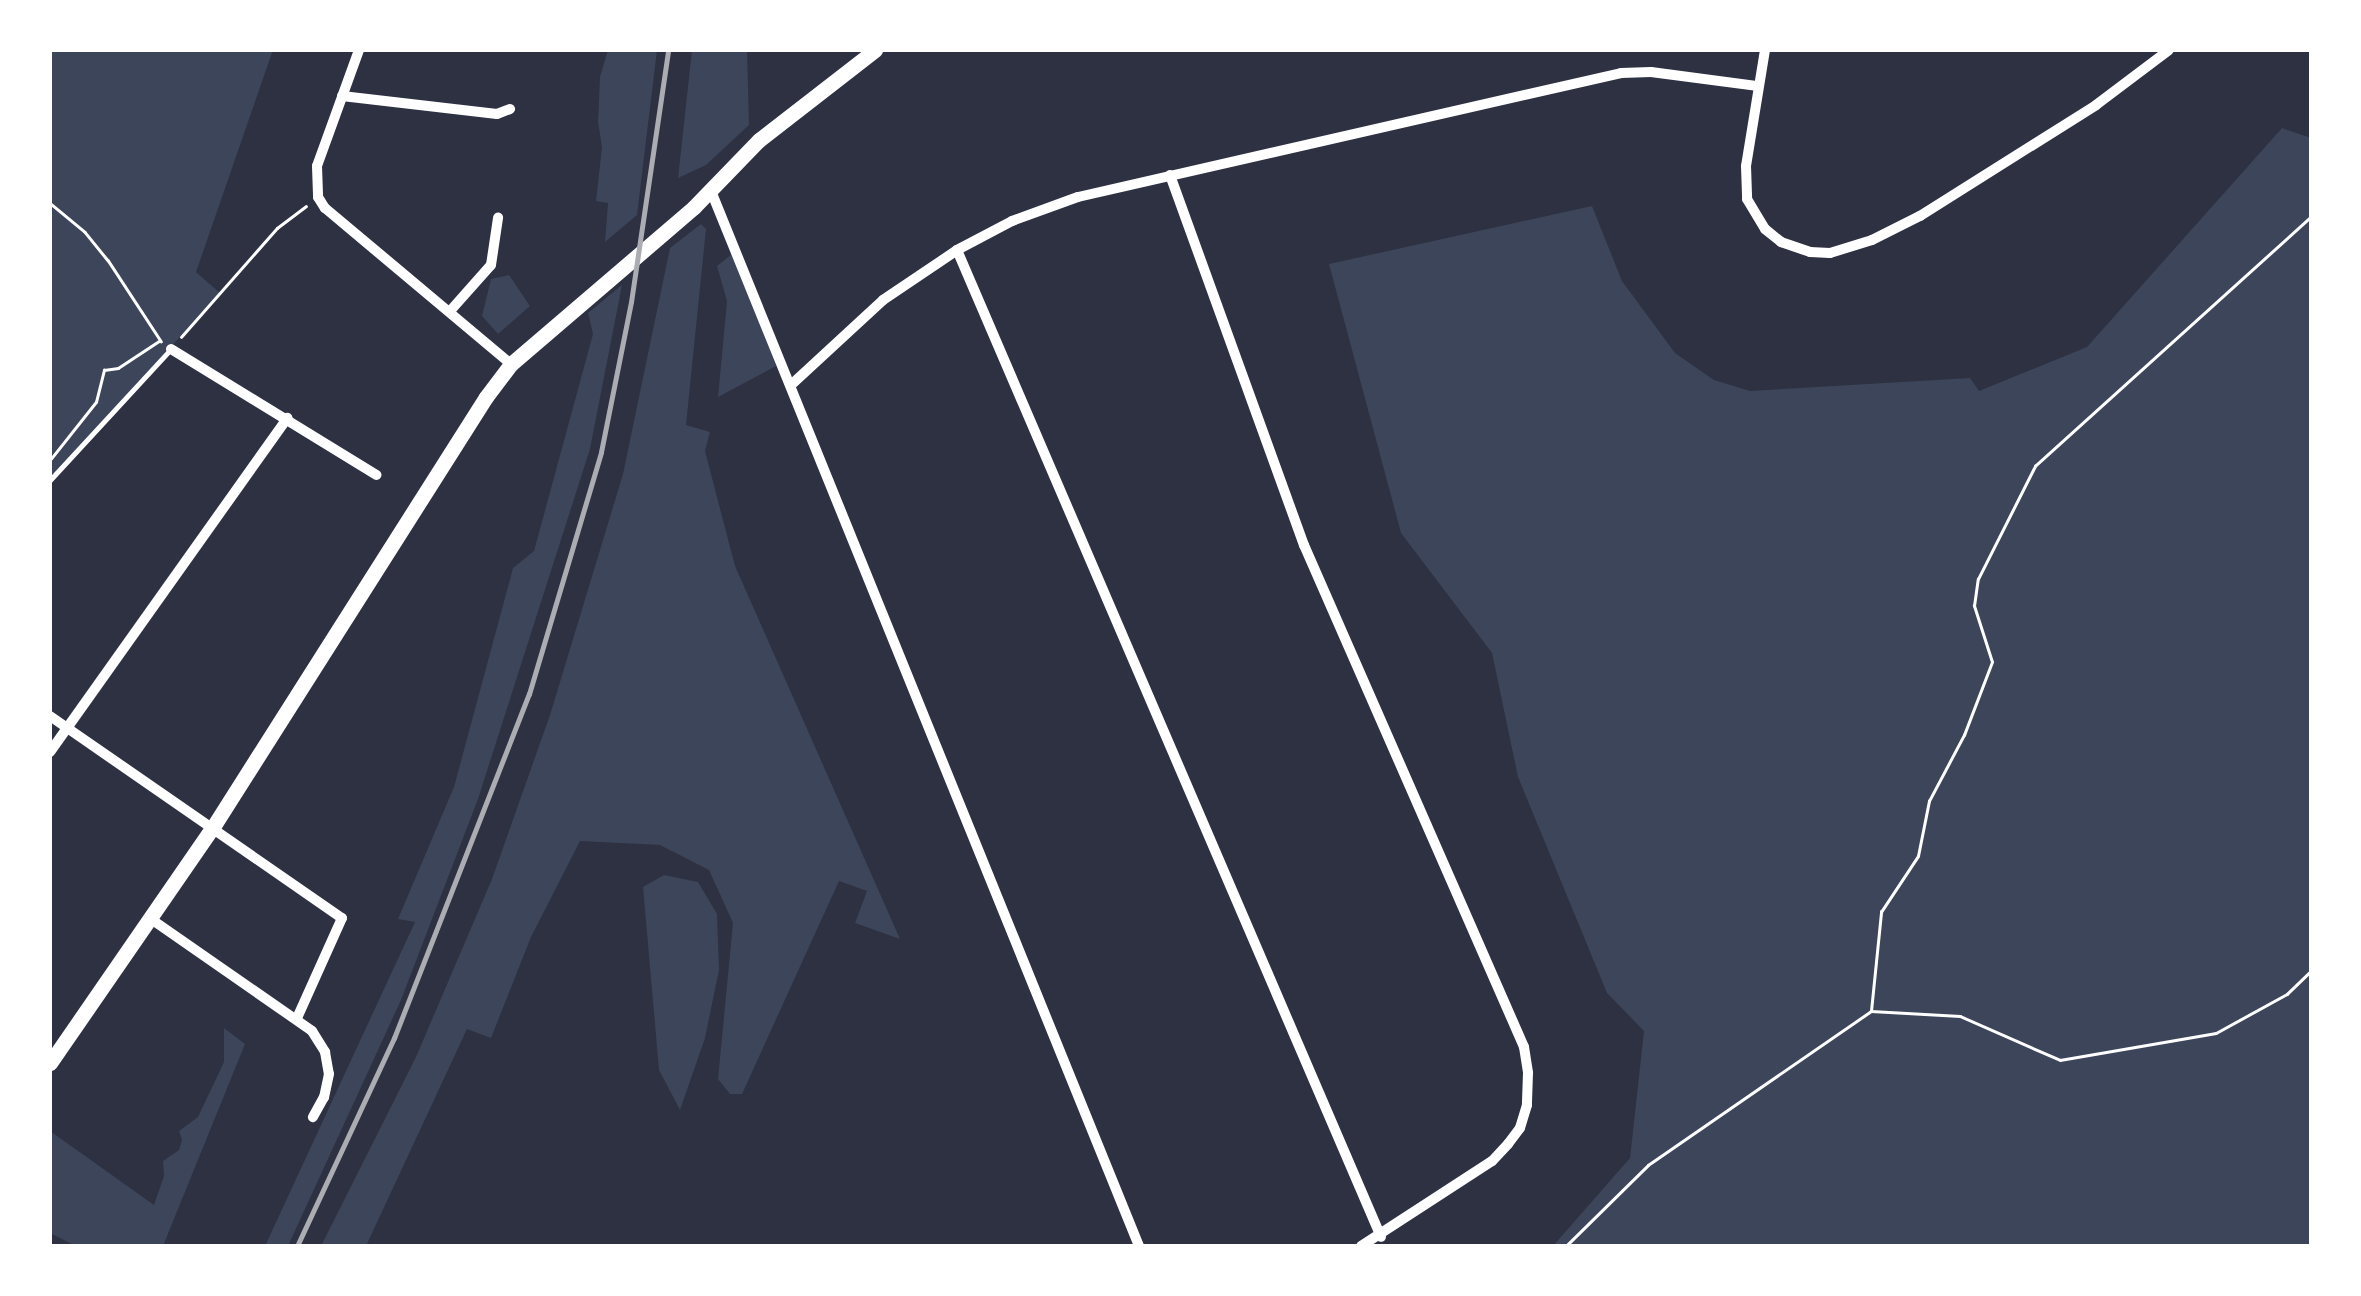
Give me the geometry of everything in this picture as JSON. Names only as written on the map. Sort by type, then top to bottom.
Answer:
[{"type":"main road","points":[[50,1063],[152,919],[486,397],[512,364],[694,207],[783,119],[876,50]]},
{"type":"street","points":[[359,50],[317,166],[318,197],[324,208],[512,364]]},
{"type":"street","points":[[1765,50],[1746,166],[1747,199],[1764,229],[1781,242],[1810,252],[1830,253],[1872,240],[1920,216],[2096,105],[2169,50]]},
{"type":"street","points":[[791,385],[883,300],[956,250],[1012,220],[1078,197],[1621,73],[1651,72],[1758,86]]},
{"type":"street","points":[[342,96],[498,114],[510,109]]},
{"type":"street","points":[[1170,176],[1304,545],[1524,1047],[1527,1106],[1508,1144],[1492,1161],[1381,1237],[1361,1246]]},
{"type":"street","points":[[710,190],[1140,1246]]},
{"type":"street","points":[[451,310],[491,265],[498,218]]},
{"type":"street","points":[[956,250],[1381,1237]]},
{"type":"street","points":[[171,349],[377,475]]},
{"type":"street","points":[[50,752],[287,418]]},
{"type":"street","points":[[50,716],[342,918],[297,1018]]},
{"type":"street","points":[[152,919],[312,1031],[327,1063],[324,1097],[313,1117]]},
{"type":"lane","points":[[50,480],[171,349]]},
{"type":"path","points":[[50,203],[96,246],[160,340],[171,349],[277,228],[318,197]]},
{"type":"path","points":[[1871,1011],[1881,912],[1918,856],[1930,801],[1964,735],[1992,662],[1974,606],[1978,580],[2035,466],[2311,217]]},
{"type":"path","points":[[50,460],[96,402],[104,370],[118,368],[160,340]]},
{"type":"path","points":[[1566,1246],[1648,1165],[1871,1011],[1960,1016],[2060,1060],[2216,1032],[2287,994],[2311,970]]},
{"type":"shaded area","points":[[50,50],[273,50],[196,272],[220,293],[50,480]]},
{"type":"shaded area","points":[[608,50],[657,50],[637,215],[605,242],[608,203],[596,201],[602,147],[598,122],[600,77]]},
{"type":"shaded area","points":[[692,50],[747,50],[749,125],[706,165],[678,178]]},
{"type":"shaded area","points":[[2282,128],[2311,138],[2311,1246],[1553,1246],[1630,1158],[1644,1031],[1607,993],[1518,777],[1492,653],[1401,533],[1329,264],[1592,206],[1622,281],[1675,353],[1714,380],[1750,391],[1970,378],[1979,391],[2087,347]]},
{"type":"shaded area","points":[[701,224],[706,229],[686,425],[710,432],[705,451],[735,566],[900,939],[855,923],[867,891],[839,881],[742,1094],[730,1094],[718,1079],[733,923],[709,870],[660,845],[580,841],[531,937],[491,1038],[467,1029],[366,1246],[321,1246],[416,1057],[492,879],[550,715],[623,474],[670,248]]},
{"type":"shaded area","points":[[737,250],[776,366],[718,397],[727,301],[717,266]]},
{"type":"shaded area","points":[[509,275],[530,306],[498,334],[482,316],[491,279]]},
{"type":"shaded area","points":[[622,285],[590,449],[478,799],[401,1000],[288,1246],[265,1246],[415,922],[398,919],[454,787],[513,568],[534,551],[593,334],[588,313]]},
{"type":"shaded area","points":[[664,875],[698,882],[717,914],[719,970],[705,1038],[680,1110],[659,1070],[643,887]]},
{"type":"shaded area","points":[[224,1028],[245,1044],[163,1246],[76,1246],[50,1233],[50,1131],[154,1205],[164,1176],[163,1161],[179,1150],[179,1131],[198,1117],[224,1062]]},
{"type":"railway","points":[[297,1246],[394,1038],[529,694],[601,452],[631,302],[668,50]]}]
